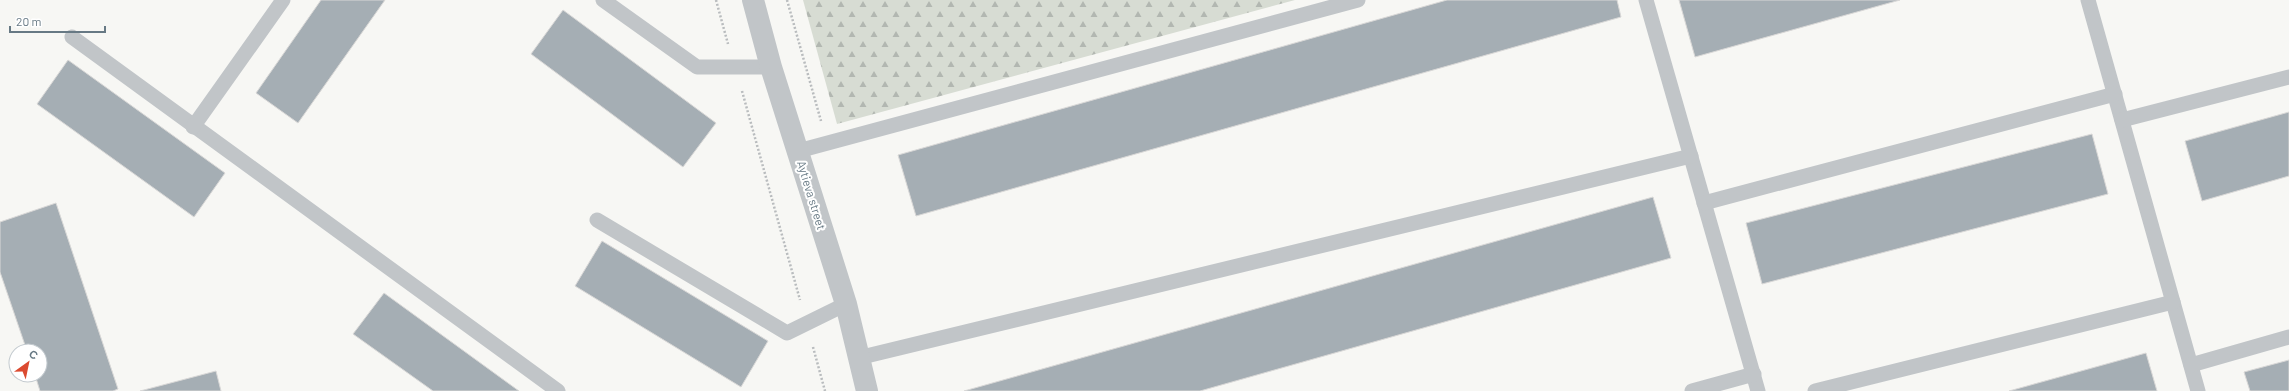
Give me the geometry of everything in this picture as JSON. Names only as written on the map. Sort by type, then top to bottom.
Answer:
[{"type":"street","name":"Aytieva street","points":[[753,0],[771,67],[846,304],[858,358],[868,391]]},
{"type":"lane","points":[[193,127],[283,0]]},
{"type":"lane","points":[[603,0],[697,67],[771,67]]},
{"type":"lane","points":[[798,151],[1358,0]]},
{"type":"lane","points":[[1646,0],[1758,391]]},
{"type":"lane","points":[[2088,0],[2198,391]]},
{"type":"lane","points":[[72,38],[558,391]]},
{"type":"lane","points":[[2122,120],[2289,77]]},
{"type":"lane","points":[[1704,203],[2114,94]]},
{"type":"lane","points":[[858,358],[1691,156]]},
{"type":"lane","points":[[598,220],[787,333],[846,304]]},
{"type":"lane","points":[[1815,391],[2173,302]]},
{"type":"lane","points":[[2191,365],[2289,337]]},
{"type":"lane","points":[[1692,391],[1754,374]]},
{"type":"path","points":[[716,0],[825,391]]},
{"type":"green space","points":[[803,0],[1295,0],[837,124]]},
{"type":"building","points":[[321,0],[385,0],[298,123],[256,93]]},
{"type":"building","points":[[1447,0],[1617,0],[1621,17],[916,216],[898,155]]},
{"type":"building","points":[[1679,0],[1900,0],[1695,57]]},
{"type":"building","points":[[563,10],[716,123],[683,167],[531,54]]},
{"type":"building","points":[[68,60],[225,173],[194,217],[37,104]]},
{"type":"building","points":[[2289,112],[2289,176],[2202,201],[2185,141]]},
{"type":"building","points":[[2092,134],[2108,194],[1762,284],[1746,223]]},
{"type":"building","points":[[1653,197],[1671,258],[1200,391],[964,391]]},
{"type":"building","points":[[56,203],[118,389],[113,391],[40,391],[38,383],[48,383],[48,343],[24,343],[0,272],[0,222]]},
{"type":"building","points":[[602,241],[768,341],[741,387],[575,286]]},
{"type":"building","points":[[384,293],[519,391],[433,391],[353,334]]},
{"type":"building","points":[[2146,353],[2157,391],[2009,391]]},
{"type":"building","points":[[2289,360],[2289,391],[2250,391],[2244,372]]},
{"type":"building","points":[[216,371],[221,391],[140,391]]}]
